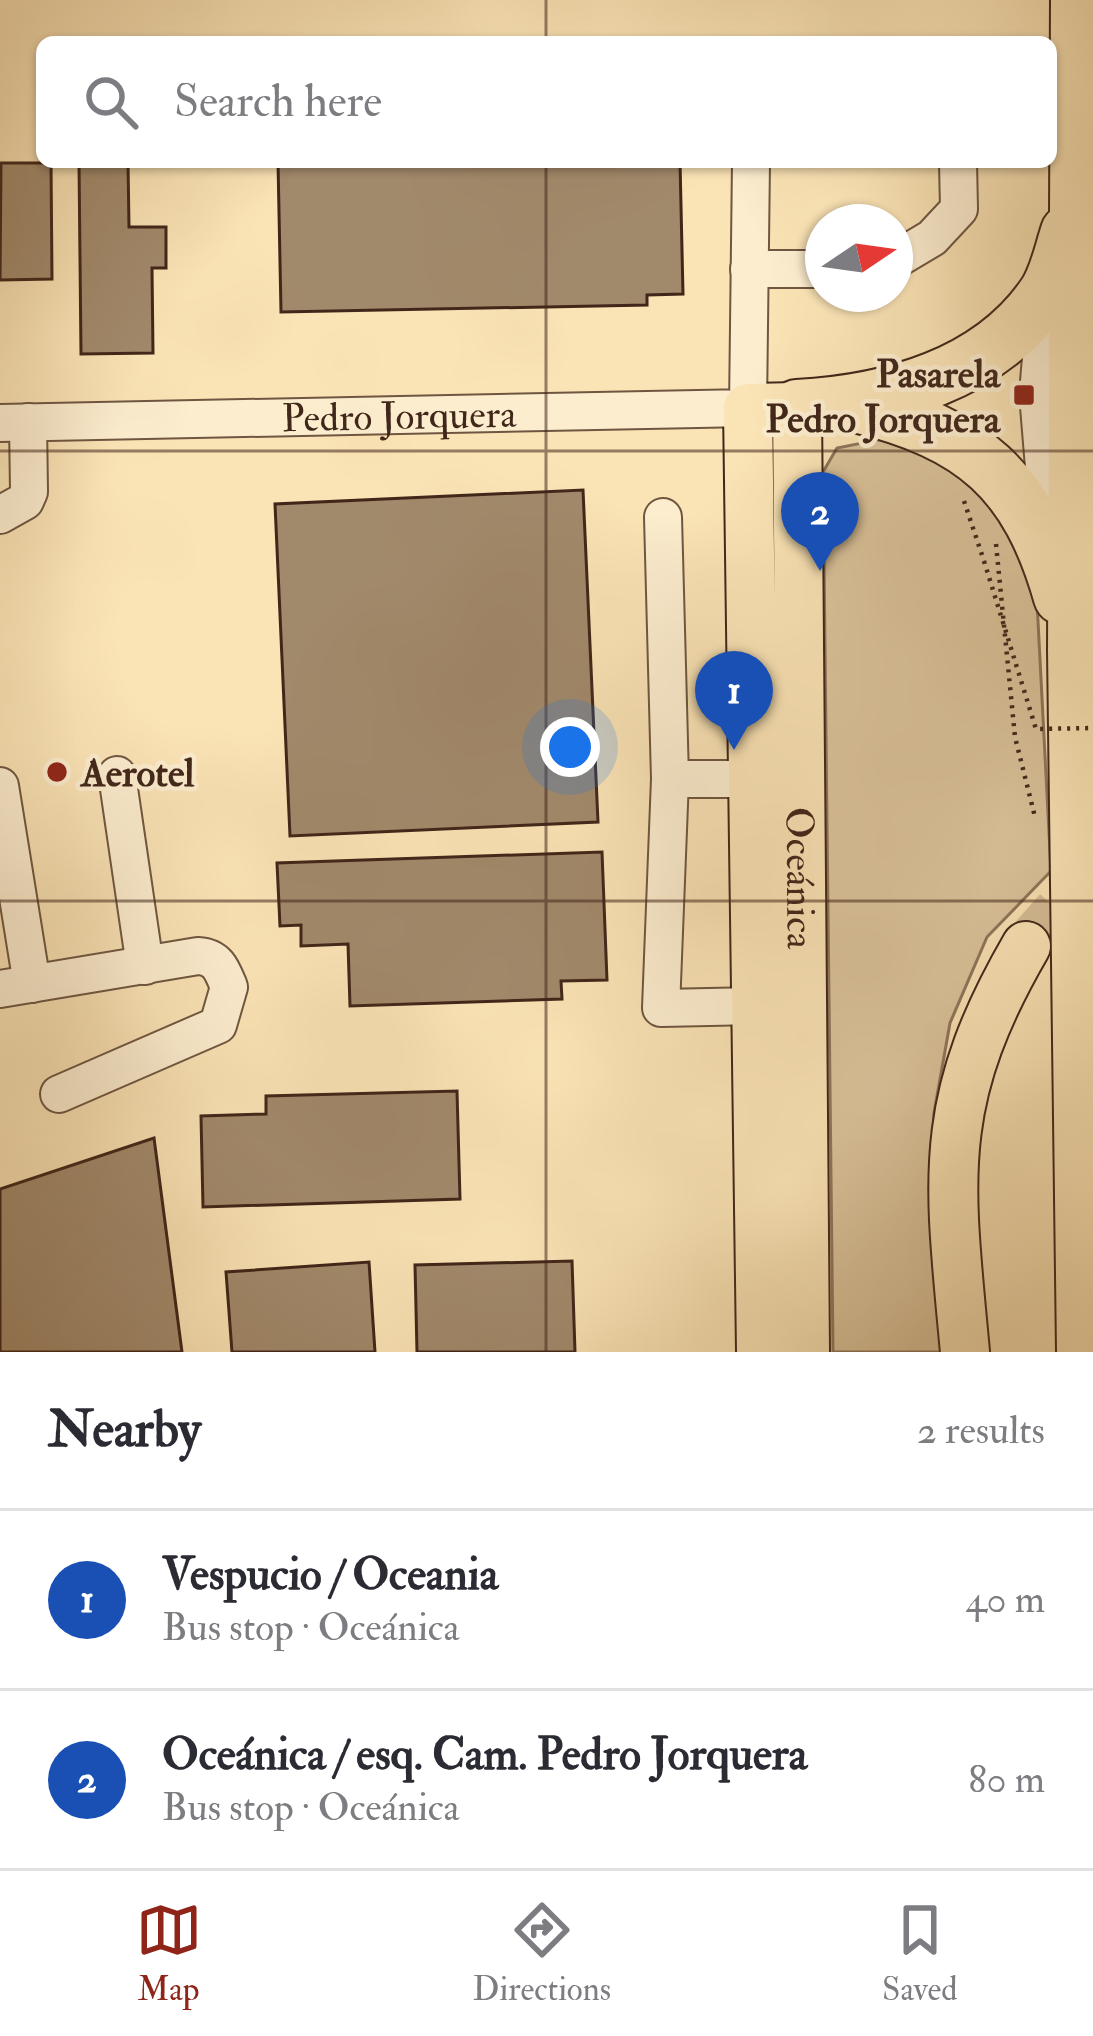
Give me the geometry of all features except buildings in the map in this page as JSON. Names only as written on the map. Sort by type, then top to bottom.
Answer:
[{"type":"highway","points":[[1078,0],[1075,650],[1084,1352]]},
{"type":"highway","points":[[773,407],[854,404],[922,385],[974,358],[1046,293],[1077,201]]},
{"type":"highway","points":[[854,404],[925,425],[1002,475],[1029,511],[1052,567],[1075,650]]},
{"type":"main road","name":"Oceánica","points":[[773,407],[749,527],[754,779],[771,1023],[805,1352]]},
{"type":"main road","name":"Oceánica","points":[[760,1352],[771,1023],[797,527],[773,407]]},
{"type":"main road","points":[[749,527],[776,515],[797,527]]},
{"type":"main road","points":[[965,1352],[951,1193],[955,1127],[978,1035],[1026,946]]},
{"type":"street","points":[[751,168],[749,269],[773,407]]},
{"type":"street","points":[[913,249],[932,238],[959,208],[958,168]]},
{"type":"street","points":[[749,269],[805,269]]},
{"type":"street","points":[[1046,293],[1038,394],[1052,567]]},
{"type":"street","name":"Pedro Jorquera","points":[[14,423],[773,407]]},
{"type":"street","points":[[0,515],[25,501],[29,492],[14,423]]},
{"type":"street","points":[[664,517],[670,779],[662,1008],[771,1023]]},
{"type":"street","points":[[117,775],[145,966]]},
{"type":"street","points":[[670,779],[754,779]]},
{"type":"street","points":[[0,786],[16,987],[210,957],[230,987],[218,1025],[59,1094]]},
{"type":"path","points":[[963,497],[1036,729],[1093,728]]},
{"type":"path","points":[[995,536],[1015,737],[1039,832]]},
{"type":"shaded area","points":[[887,438],[983,469],[1037,602],[1051,871],[987,937],[950,1023],[934,1113],[929,1188],[946,1352],[833,1352],[823,472],[837,448]]},
{"type":"tunnel","points":[[1026,946],[1093,871]]},
{"type":"place","name":"Pasarela Pedro Jorquera","points":[[1024,395]]},
{"type":"place","name":"Oceánica / esq. Cam. Pedro Jorquera","points":[[820,571]]},
{"type":"place","name":"Vespucio / Oceania","points":[[734,750]]},
{"type":"place","name":"Aerotel","points":[[57,772]]}]
